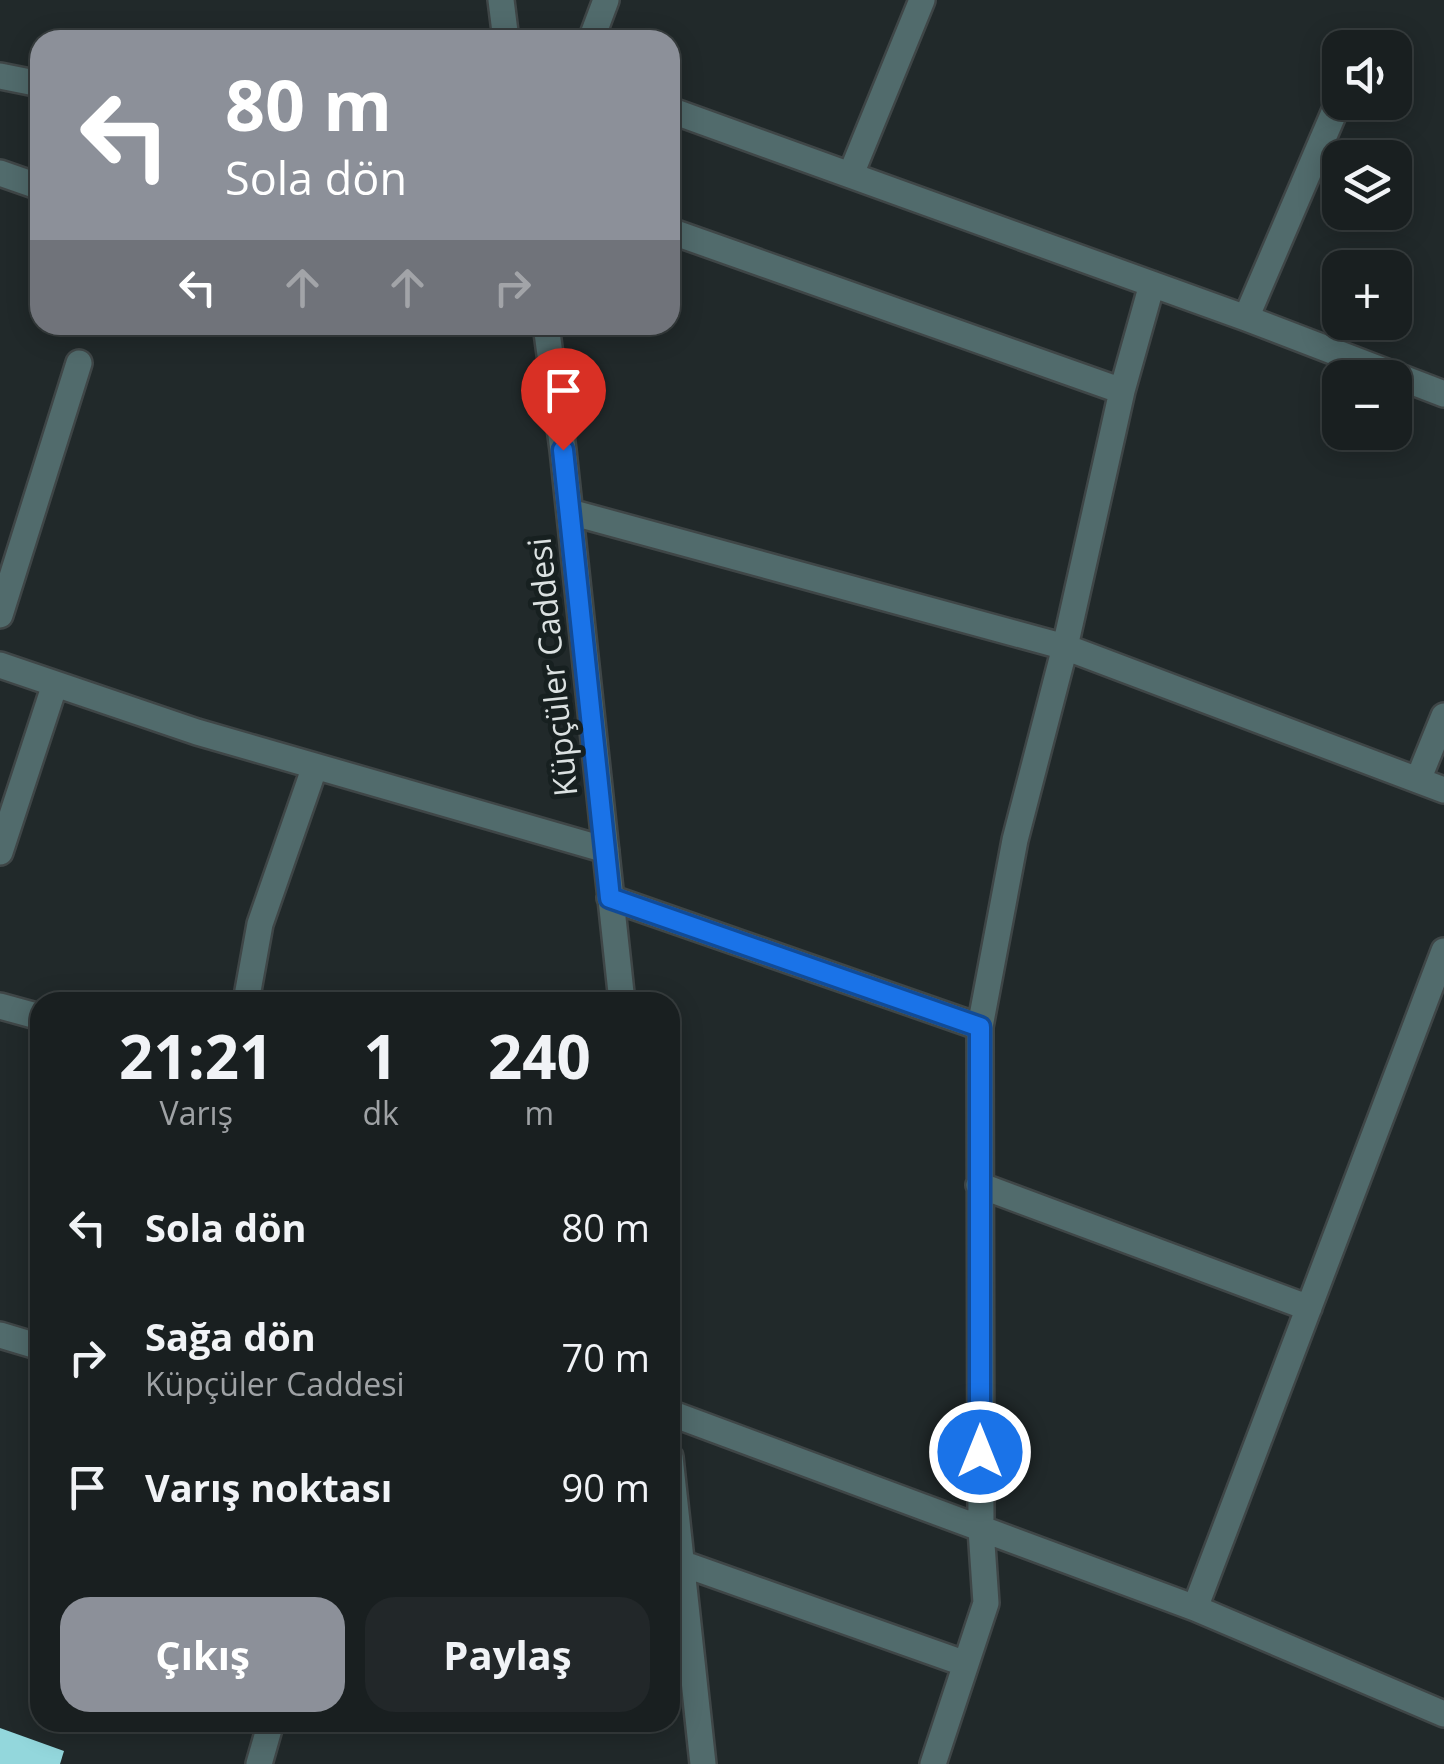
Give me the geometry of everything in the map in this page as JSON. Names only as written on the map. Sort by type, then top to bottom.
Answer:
[{"type":"street","points":[[501,0],[505,30]]},
{"type":"street","points":[[594,30],[606,0]]},
{"type":"street","points":[[851,174],[922,0]]},
{"type":"street","points":[[0,76],[30,82]]},
{"type":"street","points":[[680,114],[1246,318],[1444,394]]},
{"type":"street","points":[[1246,318],[1331,120]]},
{"type":"street","points":[[0,174],[30,184]]},
{"type":"street","points":[[680,235],[1122,390]]},
{"type":"street","points":[[933,1764],[986,1603],[981,1529],[980,1027],[1015,840],[1065,647],[1122,390],[1152,284]]},
{"type":"street","name":"Küpçüler Caddesi","points":[[547,335],[621,992]]},
{"type":"street","points":[[0,615],[78,363]]},
{"type":"street","points":[[570,512],[1065,647],[1444,790]]},
{"type":"street","points":[[0,665],[197,732],[606,850]]},
{"type":"street","points":[[0,852],[55,684]]},
{"type":"street","points":[[1418,780],[1444,716]]},
{"type":"street","points":[[248,992],[260,924],[315,766]]},
{"type":"street","points":[[610,898],[980,1027]]},
{"type":"street","points":[[1195,1608],[1444,951]]},
{"type":"street","points":[[0,1006],[30,1014]]},
{"type":"street","points":[[978,1184],[1309,1308]]},
{"type":"street","points":[[0,1335],[30,1344]]},
{"type":"street","points":[[680,1417],[1195,1608],[1444,1714]]},
{"type":"street","points":[[680,1557],[704,1764]]},
{"type":"street","points":[[681,1563],[966,1664]]},
{"type":"street","points":[[260,1764],[268,1732]]},
{"type":"building","points":[[0,1728],[64,1751],[60,1764],[0,1764]]},
{"type":"route","points":[[563,450],[610,898],[980,1027],[980,1452]]}]
